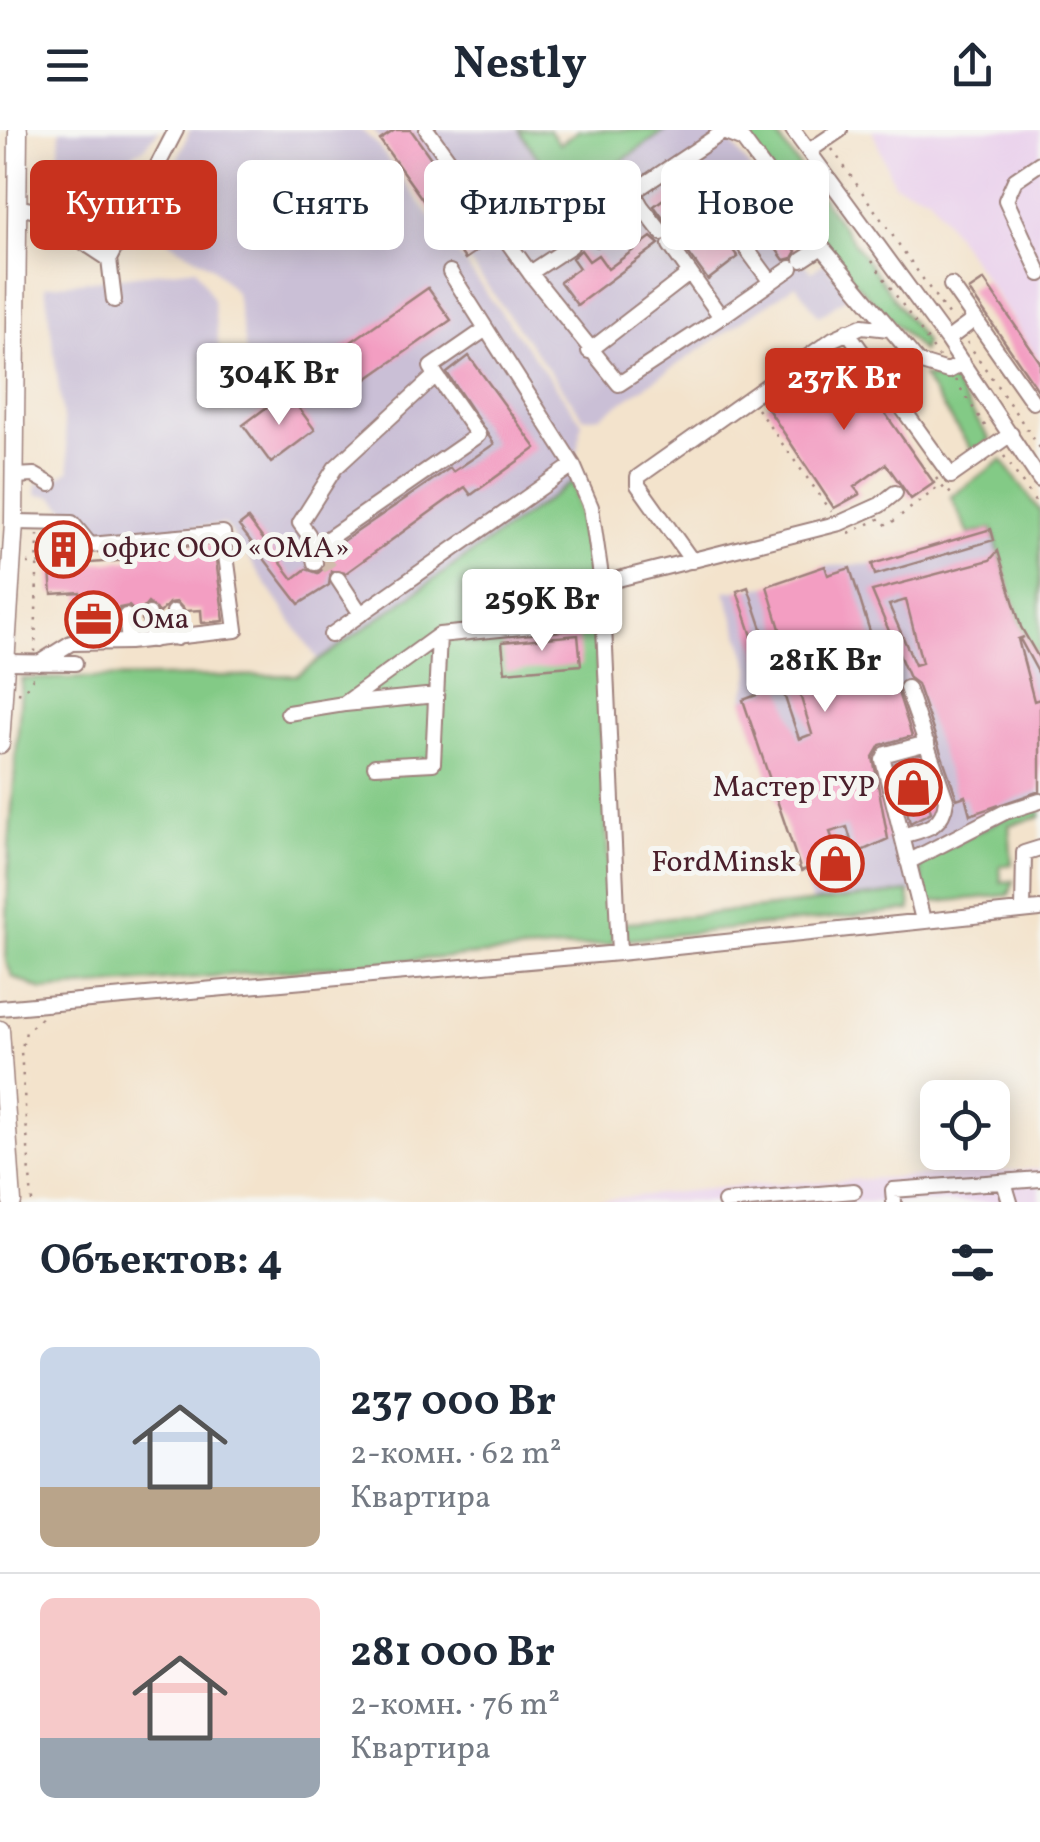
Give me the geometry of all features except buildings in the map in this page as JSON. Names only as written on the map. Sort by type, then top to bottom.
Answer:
[{"type":"main road","points":[[0,744],[14,522],[18,130]]},
{"type":"main road","points":[[0,1030],[12,1202]]},
{"type":"street","points":[[114,300],[109,259],[176,130]]},
{"type":"street","points":[[427,130],[610,379],[619,384],[628,382],[817,250]]},
{"type":"street","points":[[793,130],[953,335],[963,363],[1040,480]]},
{"type":"street","points":[[809,151],[840,130]]},
{"type":"street","points":[[683,160],[723,132],[743,140],[758,160]]},
{"type":"street","points":[[1040,164],[1016,180],[1006,200],[1040,274]]},
{"type":"street","points":[[641,206],[720,318]]},
{"type":"street","points":[[17,207],[36,212],[109,259]]},
{"type":"street","points":[[530,273],[565,250]]},
{"type":"street","points":[[747,250],[771,282]]},
{"type":"street","points":[[824,250],[918,362],[948,371],[963,363]]},
{"type":"street","points":[[450,272],[573,464],[591,507],[602,583],[618,953]]},
{"type":"street","points":[[589,351],[690,273]]},
{"type":"street","points":[[951,285],[1034,402]]},
{"type":"street","points":[[953,335],[975,319]]},
{"type":"street","points":[[692,561],[638,486],[638,478],[847,331],[862,326],[888,328]]},
{"type":"street","points":[[436,376],[335,468],[300,523],[316,556],[478,435],[432,367],[486,330]]},
{"type":"street","points":[[847,331],[951,476],[1011,434]]},
{"type":"street","points":[[331,636],[573,464]]},
{"type":"street","points":[[14,476],[34,475],[50,484]]},
{"type":"street","points":[[602,583],[844,528],[895,493]]},
{"type":"street","points":[[14,522],[72,524],[90,546],[223,533],[236,630],[129,642],[71,643],[37,663]]},
{"type":"street","points":[[334,582],[361,614]]},
{"type":"street","points":[[174,612],[177,638]]},
{"type":"street","points":[[149,614],[153,640]]},
{"type":"street","points":[[126,616],[129,642]]},
{"type":"street","points":[[344,704],[439,635],[604,619]]},
{"type":"street","points":[[375,766],[433,763],[439,635]]},
{"type":"street","points":[[6,662],[76,662]]},
{"type":"street","points":[[902,836],[935,826],[945,812],[946,800],[906,688]]},
{"type":"street","points":[[288,713],[436,695]]},
{"type":"street","points":[[923,920],[883,760],[886,754],[926,743]]},
{"type":"street","points":[[908,862],[1005,812],[1040,801]]},
{"type":"street","points":[[1023,910],[1024,853],[1040,848]]},
{"type":"street","points":[[0,1008],[618,953],[1040,909]]},
{"type":"street","points":[[894,1202],[893,1190],[1040,1179]]},
{"type":"street","points":[[1004,1182],[1010,1202]]},
{"type":"street","points":[[735,1201],[848,1195]]},
{"type":"path","points":[[826,140],[953,335],[1040,448]]},
{"type":"path","points":[[898,296],[1040,508]]},
{"type":"path","points":[[882,369],[918,374]]},
{"type":"path","points":[[754,406],[844,528]]},
{"type":"path","points":[[775,434],[782,429]]},
{"type":"path","points":[[916,504],[941,485]]},
{"type":"path","points":[[818,493],[824,488]]},
{"type":"path","points":[[4,691],[23,692],[35,676],[39,523]]},
{"type":"path","points":[[27,562],[50,564]]},
{"type":"path","points":[[32,1202],[20,1051],[26,1032],[42,1016],[53,1013]]},
{"type":"shaded area","points":[[60,130],[159,130],[144,148],[122,160],[58,160]]},
{"type":"shaded area","points":[[190,130],[361,130],[388,160],[237,160],[237,250],[404,250],[404,181],[424,208],[424,250],[455,250],[582,422],[573,481],[318,660],[225,524],[98,538],[52,496],[36,495],[37,483],[50,484],[70,470],[45,286],[196,268],[213,300],[227,414],[253,395],[236,293],[211,266],[183,250],[217,250],[217,160],[177,160]]},
{"type":"shaded area","points":[[373,130],[519,130],[539,160],[424,160],[424,200],[404,172],[404,160],[395,160]]},
{"type":"shaded area","points":[[667,130],[722,130],[744,160],[661,160],[661,250],[794,250],[812,272],[824,263],[851,294],[819,316],[796,285],[601,416],[584,418],[461,250],[641,250],[641,160],[624,160]]},
{"type":"shaded area","points":[[872,130],[1040,130],[1040,360],[930,197],[894,184]]},
{"type":"shaded area","points":[[991,529],[1021,627],[1040,660],[1040,806],[919,862],[921,891],[812,903],[743,700],[751,670],[725,591],[767,586],[825,566],[872,564]]},
{"type":"shaded area","points":[[1040,1169],[1040,1202],[578,1202],[728,1187]]},
{"type":"green space","points":[[519,130],[549,130],[560,144],[579,130],[666,130],[623,160],[539,160]]},
{"type":"green space","points":[[740,130],[773,130],[795,160],[762,160]]},
{"type":"green space","points":[[829,208],[925,342],[922,351],[853,281],[829,249]]},
{"type":"green space","points":[[922,376],[952,381],[990,440],[973,452]]},
{"type":"green space","points":[[1002,460],[1040,511],[1040,660],[1021,627],[992,529],[969,534],[951,497]]},
{"type":"green space","points":[[573,482],[593,586],[613,944],[42,990],[13,977],[6,962],[9,847],[22,679],[298,675]]},
{"type":"green space","points":[[1040,806],[1040,817],[1009,825],[1012,864],[1000,866],[1001,882],[1014,881],[1009,895],[926,903],[919,862],[1003,819]]},
{"type":"green space","points":[[909,892],[911,910],[625,940],[624,923]]},
{"type":"tunnel","points":[[322,557],[338,579]]},
{"type":"place","name":"офис ООО «ОМА»","points":[[63,549]]},
{"type":"place","name":"Ома","points":[[93,620]]},
{"type":"place","name":"Мастер ГУР","points":[[914,788]]},
{"type":"place","name":"FordMinsk","points":[[835,863]]}]
